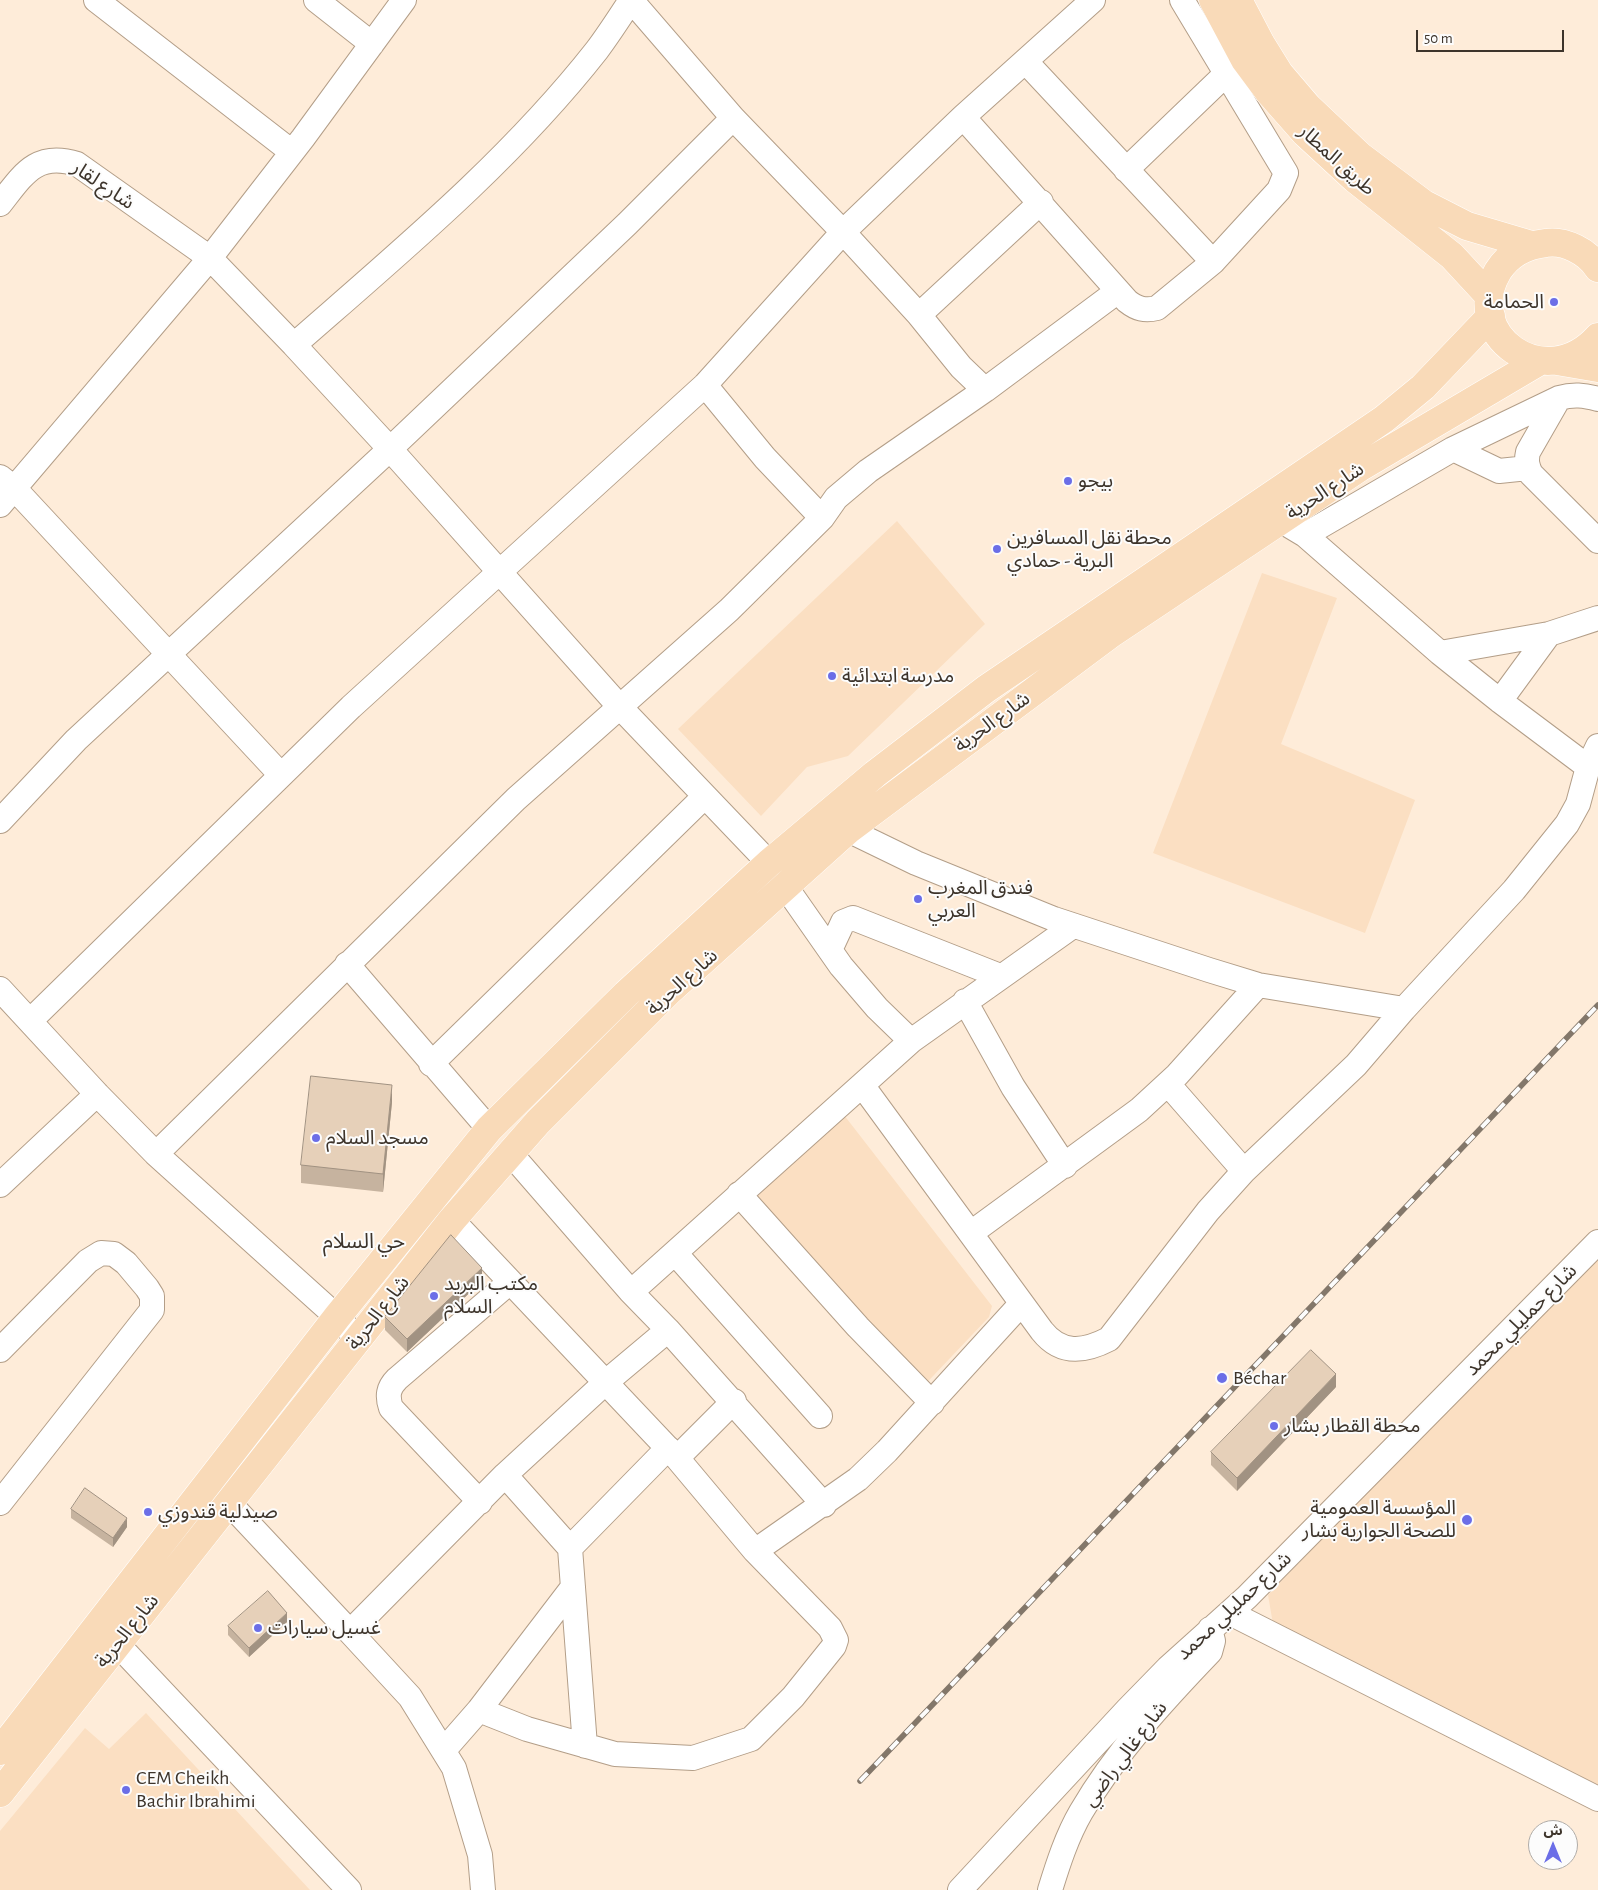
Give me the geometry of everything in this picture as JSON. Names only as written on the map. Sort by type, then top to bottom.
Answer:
[{"type":"main road","name":"طريق المطار","points":[[1213,0],[1245,60],[1268,91],[1305,133],[1355,179],[1452,256],[1490,306],[1497,332],[1508,346],[1523,356],[1598,368]]},
{"type":"main road","name":"طريق المطار","points":[[1238,0],[1279,73],[1308,108],[1360,156],[1424,204],[1467,226],[1531,245]]},
{"type":"main road","points":[[1490,306],[1494,279],[1503,264],[1516,253],[1531,245],[1548,242],[1561,244],[1592,255]]},
{"type":"main road","name":"شارع الحرية","points":[[0,1750],[337,1317],[489,1129],[646,974],[769,862],[875,774],[986,689],[1384,419],[1423,387],[1490,306]]},
{"type":"main road","name":"شارع الحرية","points":[[0,1794],[116,1644],[230,1504],[357,1338],[452,1220],[538,1122],[669,991],[848,830],[1112,633],[1359,468],[1549,361],[1573,357],[1598,336]]},
{"type":"street","points":[[96,0],[292,152]]},
{"type":"street","points":[[316,0],[372,44]]},
{"type":"street","points":[[282,775],[170,653],[5,490],[210,258],[292,152],[404,0]]},
{"type":"street","points":[[294,345],[374,275],[477,179],[545,110],[597,50],[631,0],[733,118],[843,232],[962,367],[985,390]]},
{"type":"street","points":[[30,1022],[412,650],[501,572],[705,385],[843,232],[963,117],[1093,0]]},
{"type":"street","points":[[963,117],[1041,202],[1118,291],[1136,308],[1148,310],[1157,308],[1213,262],[1279,190],[1286,173],[1182,0]]},
{"type":"street","points":[[1026,62],[1213,262]]},
{"type":"street","points":[[1126,170],[1226,74]]},
{"type":"street","points":[[0,820],[76,740],[390,448],[626,224],[733,118]]},
{"type":"street","name":"شارع لقار","points":[[0,204],[29,170],[42,161],[64,160],[77,164],[210,258],[390,448],[619,706],[704,797],[769,862],[830,950],[877,1008],[910,1041]]},
{"type":"street","points":[[919,316],[1041,202]]},
{"type":"street","points":[[156,1154],[516,799],[729,610],[822,518],[836,498],[868,471],[985,390],[1118,291]]},
{"type":"street","points":[[705,385],[765,458],[822,518]]},
{"type":"street","points":[[1305,535],[1453,449],[1559,398],[1569,395],[1582,395],[1598,399]]},
{"type":"street","points":[[1559,398],[1528,452],[1526,460],[1528,468],[1531,474],[1598,541]]},
{"type":"street","points":[[1453,449],[1499,471],[1528,468]]},
{"type":"street","points":[[862,1085],[1021,1304],[1051,1342],[1077,1350],[1094,1347],[1109,1339],[1208,1211],[1244,1171],[1356,1065],[1404,1009],[1514,890],[1567,824],[1578,804],[1593,756],[1500,701],[1440,653],[1305,535],[1280,520]]},
{"type":"street","points":[[1440,653],[1549,634],[1598,618]]},
{"type":"street","points":[[1500,701],[1549,634]]},
{"type":"street","points":[[432,1064],[704,797]]},
{"type":"street","points":[[848,830],[916,863],[1073,926],[1258,984],[1404,1009]]},
{"type":"street","points":[[830,950],[843,922],[853,918],[1000,976]]},
{"type":"street","points":[[631,1292],[910,1041],[1073,926]]},
{"type":"street","points":[[347,964],[489,1129]]},
{"type":"street","points":[[971,1233],[1139,1110],[1168,1084],[1258,984]]},
{"type":"street","points":[[0,989],[97,1094],[156,1154],[337,1317],[357,1338]]},
{"type":"street","points":[[965,1001],[1013,1087],[1065,1166]]},
{"type":"street","points":[[1168,1084],[1244,1171]]},
{"type":"street","points":[[0,1185],[97,1094]]},
{"type":"street","points":[[511,1154],[631,1292],[734,1402],[824,1505]]},
{"type":"street","points":[[739,1194],[858,1327],[932,1403]]},
{"type":"street","points":[[452,1220],[672,1453],[755,1551],[834,1634],[834,1646],[793,1697],[751,1739],[692,1758],[615,1754],[527,1730],[479,1710]]},
{"type":"street","name":"شارع حمليلي محمد","points":[[960,1890],[1127,1710],[1210,1629],[1230,1613],[1598,1242]]},
{"type":"street","points":[[0,1350],[88,1261],[101,1253],[114,1254],[126,1263],[152,1296],[152,1310],[0,1503]]},
{"type":"street","points":[[675,1253],[820,1416]]},
{"type":"street","points":[[480,1502],[391,1408],[388,1398],[389,1391],[397,1379],[510,1282]]},
{"type":"street","points":[[755,1551],[824,1505],[858,1479],[932,1403],[1021,1304]]},
{"type":"street","points":[[350,1632],[480,1502],[504,1475],[606,1382],[668,1330]]},
{"type":"street","points":[[570,1548],[672,1453],[734,1402]]},
{"type":"street","points":[[504,1475],[570,1548],[585,1746]]},
{"type":"street","points":[[230,1504],[410,1697],[454,1768],[480,1855],[483,1890]]},
{"type":"street","points":[[444,1750],[479,1710],[572,1587]]},
{"type":"street","points":[[1230,1613],[1598,1799]]},
{"type":"street","points":[[98,1624],[349,1890]]},
{"type":"street","name":"شارع غالي راضي","points":[[1050,1890],[1058,1862],[1080,1814],[1116,1758],[1155,1710],[1210,1652],[1213,1641],[1210,1629]]},
{"type":"shaded area","name":"مدرسة ابتدائية","points":[[897,521],[985,624],[848,756],[807,767],[761,816],[678,729]]},
{"type":"shaded area","points":[[1262,573],[1337,598],[1281,744],[1415,800],[1365,933],[1153,853]]},
{"type":"shaded area","points":[[837,1106],[992,1306],[989,1317],[916,1394],[905,1388],[730,1202]]},
{"type":"shaded area","name":"المؤسسة العمومية للصحة الجوارية بشار","points":[[1598,1252],[1598,1785],[1273,1624],[1268,1595],[1334,1526],[1339,1513]]},
{"type":"shaded area","name":"CEM Cheikh Bachir Ibrahimi","points":[[146,1713],[310,1890],[0,1890],[0,1831],[85,1728],[109,1749]]},
{"type":"building","points":[[311,1076],[392,1085],[383,1174],[301,1165]]},
{"type":"building","name":"مكتب البريد السلام","points":[[451,1235],[482,1268],[407,1339],[385,1317]]},
{"type":"building","name":"محطة القطار بشار","points":[[1311,1350],[1336,1374],[1237,1478],[1211,1452]]},
{"type":"building","points":[[85,1488],[127,1518],[113,1538],[71,1509]]},
{"type":"building","name":"غسيل سيارات","points":[[268,1591],[287,1613],[249,1648],[228,1626]]},
{"type":"railway","points":[[860,1781],[1598,1005]]},
{"type":"place","name":"الحمامة","points":[[1554,302]]},
{"type":"place","name":"بيجو","points":[[1068,481]]},
{"type":"place","name":"محطة نقل المسافرين البرية - حمادي","points":[[997,549]]},
{"type":"place","name":"مدرسة ابتدائية","points":[[832,676]]},
{"type":"place","name":"فندق المغرب العربي","points":[[918,899]]},
{"type":"place","name":"مسجد السلام","points":[[316,1138]]},
{"type":"place","name":"مكتب البريد السلام","points":[[434,1296]]},
{"type":"place","name":"Béchar","points":[[1222,1378]]},
{"type":"place","name":"محطة القطار بشار","points":[[1274,1426]]},
{"type":"place","name":"صيدلية قندوزي","points":[[148,1512]]},
{"type":"place","name":"المؤسسة العمومية للصحة الجوارية بشار","points":[[1467,1520]]},
{"type":"place","name":"غسيل سيارات","points":[[258,1628]]},
{"type":"place","name":"CEM Cheikh Bachir Ibrahimi","points":[[126,1790]]},
{"type":"district","name":"حي السلام","points":[[364,1242]]}]
